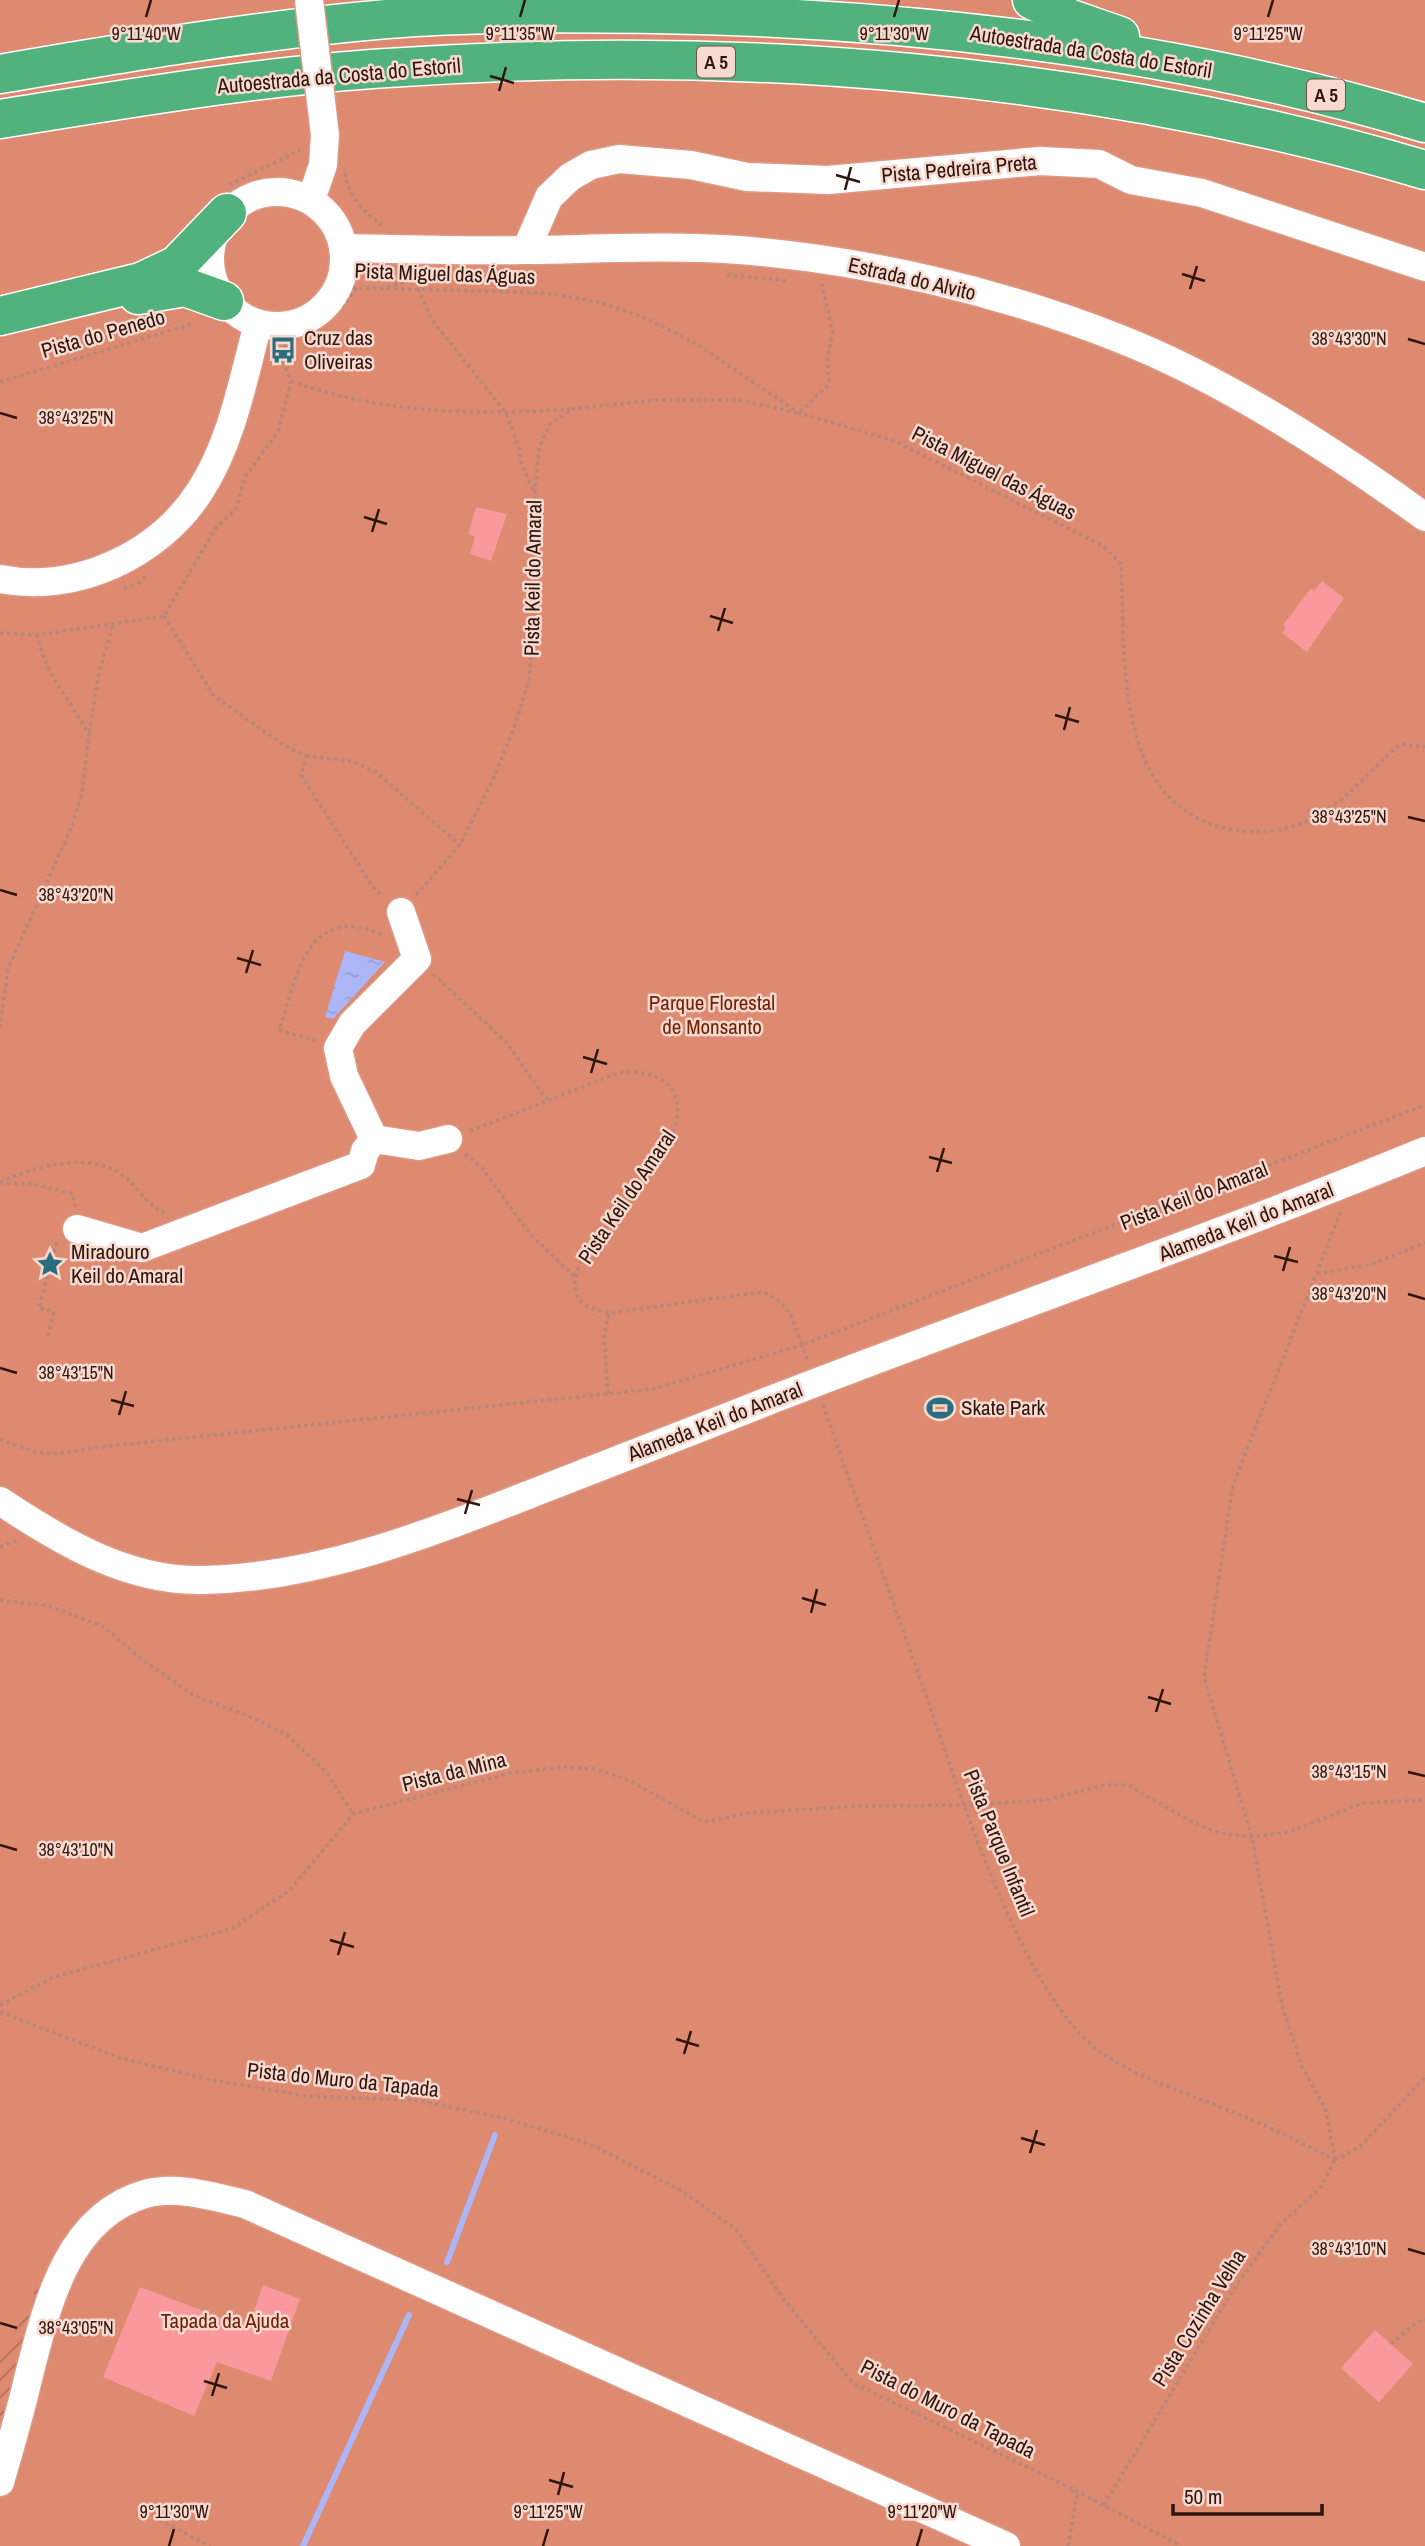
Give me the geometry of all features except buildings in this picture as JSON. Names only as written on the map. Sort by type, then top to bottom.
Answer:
[{"type":"highway","points":[[1032,0],[1071,19],[1225,72]]},
{"type":"highway","name":"Autoestrada da Costa do Estoril","points":[[0,74],[128,52],[387,19],[571,6],[769,16],[958,31],[1092,49],[1225,72],[1347,99],[1425,122]]},
{"type":"highway","name":"Autoestrada da Costa do Estoril","points":[[0,119],[131,98],[384,68],[558,59],[765,64],[971,79],[1087,93],[1220,118],[1425,170]]},
{"type":"highway","points":[[0,316],[141,282],[177,265],[227,213]]},
{"type":"highway","points":[[0,327],[151,292],[186,288],[213,311]]},
{"type":"street","points":[[309,0],[325,135],[323,165],[311,200]]},
{"type":"street","name":"Pista Pedreira Preta","points":[[526,250],[548,197],[563,183],[591,165],[619,159],[691,165],[747,177],[828,180],[1040,161],[1099,164],[1131,180],[1202,193],[1425,267]]},
{"type":"street","points":[[286,192],[311,200],[329,215],[344,247],[343,274],[331,299],[311,317],[285,325],[258,324],[238,313],[213,311],[209,250],[218,224],[227,213],[248,197],[260,193],[286,192]]},
{"type":"street","name":"Estrada do Alvito","points":[[344,247],[708,249],[772,253],[870,267],[1012,303],[1116,338],[1199,377],[1370,477],[1425,517]]},
{"type":"street","points":[[0,579],[39,581],[89,575],[127,558],[184,512],[201,489],[226,434],[258,324]]},
{"type":"street","points":[[382,934],[401,912]]},
{"type":"street","points":[[374,1139],[344,1076],[338,1048],[352,1024],[417,959],[401,912]]},
{"type":"street","points":[[374,1139],[419,1146],[448,1139]]},
{"type":"street","points":[[68,1233],[142,1248],[361,1165],[365,1151],[374,1139]]},
{"type":"street","name":"Alameda Keil do Amaral","points":[[0,1501],[69,1545],[125,1567],[152,1574],[201,1581],[303,1569],[414,1539],[816,1383],[1348,1183],[1425,1151]]},
{"type":"street","points":[[3,2463],[51,2293],[68,2259],[105,2214],[146,2194],[189,2192],[245,2204],[1006,2546]]},
{"type":"path","points":[[345,170],[352,195],[363,210],[381,225],[390,228]]},
{"type":"path","points":[[383,289],[437,273]]},
{"type":"path","points":[[717,274],[796,282]]},
{"type":"path","points":[[809,283],[836,285]]},
{"type":"path","points":[[291,381],[363,402],[506,413],[654,400],[739,400],[799,413],[829,384],[827,357],[832,334],[822,284]]},
{"type":"path","name":"Pista Miguel das Águas","points":[[338,287],[546,293],[599,302],[648,319],[698,345],[799,413],[895,441],[1103,546],[1121,564],[1122,656],[1128,708],[1140,746],[1169,797],[1211,826],[1247,833],[1276,833],[1327,810],[1401,744],[1425,747]]},
{"type":"path","points":[[418,289],[432,320],[506,413],[522,466],[535,493]]},
{"type":"path","name":"Pista do Penedo","points":[[0,382],[213,311]]},
{"type":"path","name":"Pista Keil do Amaral","points":[[401,912],[460,845],[494,777],[514,728],[529,680],[533,637],[530,561],[539,513],[535,493],[539,448],[550,424],[572,409]]},
{"type":"path","points":[[163,616],[215,696],[285,746],[306,756],[352,761],[376,772],[460,845]]},
{"type":"path","points":[[0,1028],[8,969],[72,826],[82,793],[99,673],[113,625]]},
{"type":"path","points":[[37,635],[47,667],[89,734]]},
{"type":"path","points":[[306,756],[301,775],[373,887],[401,912]]},
{"type":"path","points":[[338,1048],[279,1030],[303,957],[310,944],[324,933],[340,928],[360,927],[382,934],[417,959],[507,1044],[547,1101]]},
{"type":"path","name":"Pista Keil do Amaral","points":[[448,1139],[618,1073],[635,1070],[653,1074],[667,1084],[675,1095],[678,1108],[673,1132],[580,1263],[575,1277],[576,1297],[594,1310],[609,1313]]},
{"type":"path","name":"Pista Keil do Amaral","points":[[0,1439],[39,1455],[53,1455],[100,1447],[653,1390],[802,1345],[1152,1215],[1425,1105]]},
{"type":"path","points":[[448,1139],[482,1168],[530,1234],[575,1277]]},
{"type":"path","points":[[0,1183],[23,1172],[49,1166],[75,1163],[100,1166],[124,1176],[148,1205],[176,1216],[186,1232]]},
{"type":"path","points":[[0,1183],[33,1184],[73,1194]]},
{"type":"path","points":[[1348,1183],[1338,1226],[1315,1274],[1233,1485],[1204,1677],[1252,1836],[1282,2005],[1302,2067],[1326,2110],[1335,2160],[1361,2146],[1425,2077]]},
{"type":"path","points":[[48,1336],[54,1312],[39,1308],[68,1233]]},
{"type":"path","points":[[1315,1274],[1372,1264],[1425,1243]]},
{"type":"path","points":[[608,1395],[604,1338],[609,1313],[763,1292],[779,1299],[790,1312],[802,1345]]},
{"type":"path","name":"Pista Parque Infantil","points":[[816,1383],[965,1805],[1028,1952],[1058,2007],[1075,2029],[1101,2053],[1177,2090],[1284,2133],[1335,2160]]},
{"type":"path","points":[[0,1600],[49,1606],[104,1627],[143,1660],[192,1695],[248,1716],[287,1735],[326,1772],[353,1814],[290,1890],[257,1915],[233,1928],[54,1977],[0,2005]]},
{"type":"path","name":"Pista da Mina","points":[[353,1814],[511,1773],[564,1767],[596,1769],[630,1781],[704,1822],[750,1813],[858,1806],[965,1805],[1045,1800],[1104,1785],[1128,1785],[1190,1822],[1219,1833],[1252,1836],[1289,1832],[1363,1803],[1425,1800]]},
{"type":"path","name":"Pista do Muro da Tapada","points":[[0,2012],[120,2058],[207,2080],[306,2096],[415,2100],[504,2118],[590,2144],[682,2191],[736,2229],[782,2297],[853,2383],[1071,2488],[1181,2546]]},
{"type":"path","name":"Pista Cozinha Velha","points":[[1104,2505],[1233,2290],[1280,2225],[1320,2188],[1335,2160]]},
{"type":"path","points":[[1391,2344],[1417,2322],[1425,2319]]},
{"type":"path","points":[[1068,2546],[1077,2494],[1071,2488]]},
{"type":"path","points":[[153,2517],[210,2546]]},
{"type":"green space","name":"Parque Florestal de Monsanto","points":[[0,0],[1425,0],[1425,2546],[0,2546]]},
{"type":"green space","points":[[38,2273],[49,2276],[5,2422],[0,2427],[0,2354],[31,2305]]},
{"type":"water","points":[[345,951],[385,962],[333,1019],[325,1017]]},
{"type":"waterway","points":[[447,2262],[495,2135]]},
{"type":"waterway","points":[[303,2546],[409,2315]]},
{"type":"place","name":"Cruz das Oliveiras","points":[[283,350]]},
{"type":"place","name":"Miradouro Keil do Amaral","points":[[50,1264]]},
{"type":"place","name":"Skate Park","points":[[940,1408]]},
{"type":"park label","name":"Tapada da Ajuda","points":[[225,2321]]}]
